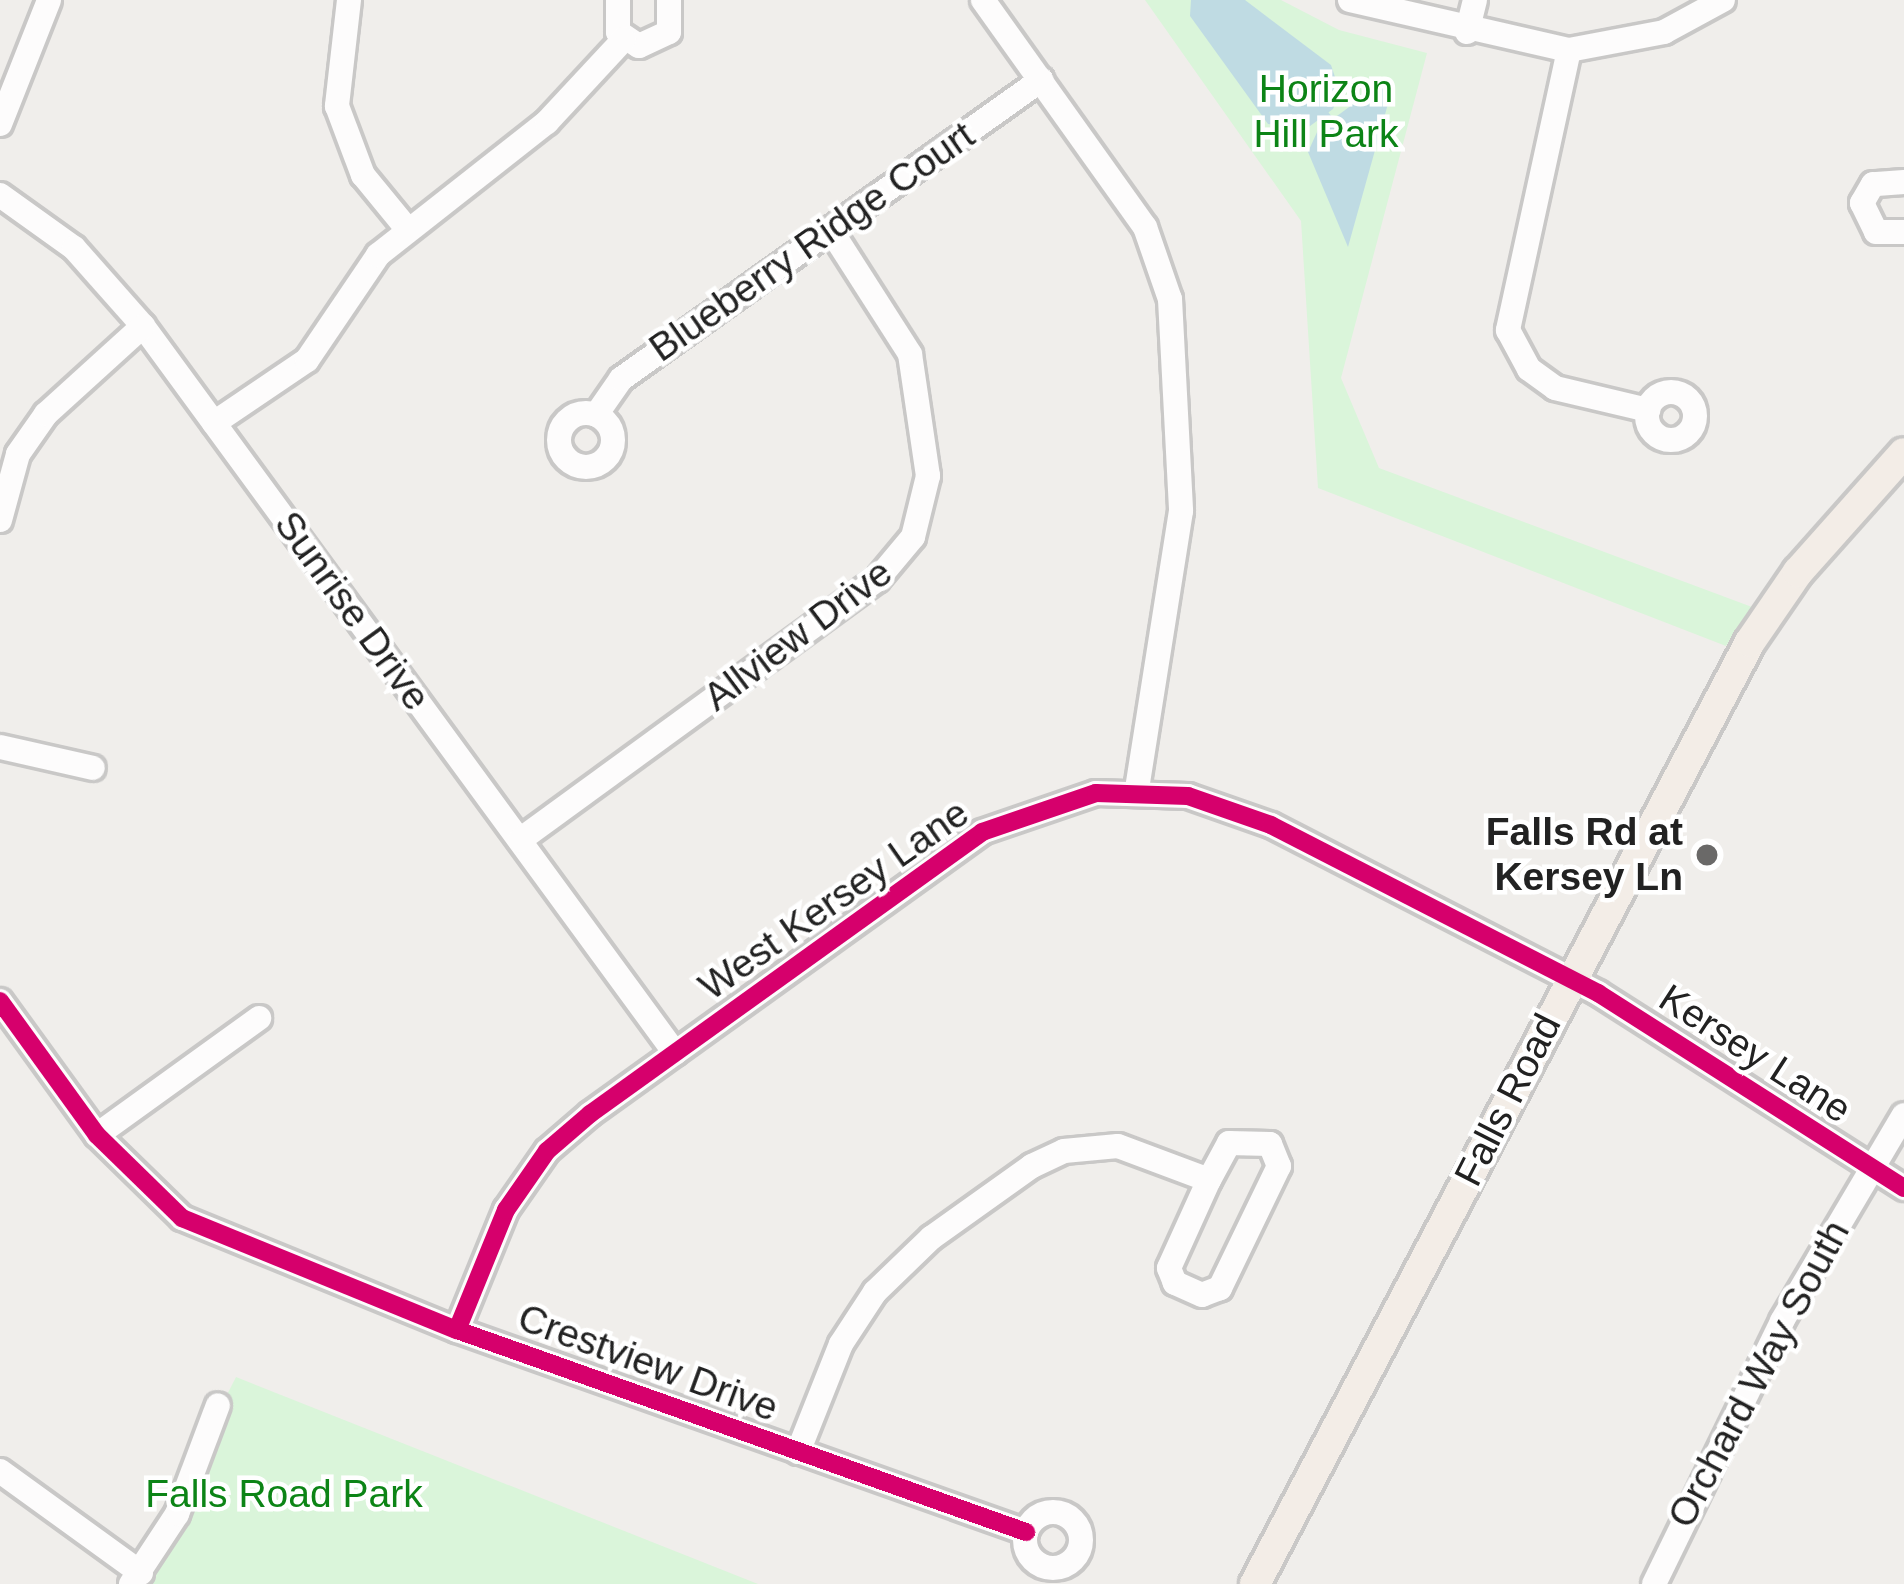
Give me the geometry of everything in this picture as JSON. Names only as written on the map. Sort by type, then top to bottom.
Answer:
[{"type":"main road","name":"Falls Road","points":[[1255,1584],[1750,642],[1798,572],[1904,453]]},
{"type":"street","points":[[0,124],[49,0]]},
{"type":"street","points":[[349,0],[337,106],[363,175],[408,230]]},
{"type":"street","points":[[617,0],[624,39]]},
{"type":"street","points":[[214,423],[307,360],[366,269],[408,230],[547,122],[624,39],[663,38],[669,0]]},
{"type":"street","points":[[983,0],[1145,227],[1174,325],[1181,511],[1137,790]]},
{"type":"street","points":[[1350,0],[1467,32],[1569,50],[1664,32],[1723,0]]},
{"type":"street","points":[[1467,32],[1475,0]]},
{"type":"street","points":[[1569,50],[1508,330],[1529,370],[1555,388],[1648,410]]},
{"type":"street","name":"Blueberry Ridge Court","points":[[596,415],[621,379],[1041,80]]},
{"type":"street","points":[[1904,182],[1873,184],[1862,203],[1876,232],[1904,232]]},
{"type":"street","name":"Sunrise Drive","points":[[0,195],[74,248],[143,326],[675,1053]]},
{"type":"street","name":"Allview Drive","points":[[520,840],[877,580],[913,537],[928,476],[915,371],[881,297],[830,229]]},
{"type":"street","points":[[0,520],[18,454],[46,414],[143,326]]},
{"type":"street","points":[[0,747],[93,768]]},
{"type":"street","name":"West Kersey Lane","points":[[457,1330],[491,1240],[535,1167],[675,1053],[982,832],[1055,801],[1137,790],[1188,796],[1271,825],[1568,982]]},
{"type":"street","name":"Kersey Lane","points":[[1568,982],[1904,1188]]},
{"type":"street","name":"Crestview Drive","points":[[0,1001],[98,1136],[182,1218],[457,1330],[1026,1532]]},
{"type":"street","points":[[98,1136],[259,1018]]},
{"type":"street","name":"Orchard Way South","points":[[1654,1584],[1782,1321],[1904,1114]]},
{"type":"street","points":[[1241,1138],[1262,1138],[1277,1154],[1220,1288],[1192,1294],[1175,1283],[1170,1259],[1209,1180],[1241,1138]]},
{"type":"street","points":[[799,1452],[841,1344],[875,1292],[931,1238],[1032,1166],[1064,1151],[1118,1146],[1209,1180]]},
{"type":"street","points":[[0,1471],[136,1578],[177,1514],[218,1405]]},
{"type":"green space","name":"Horizon Hill Park","points":[[1145,0],[1281,0],[1339,30],[1427,53],[1341,378],[1379,468],[1752,607],[1726,646],[1318,488],[1301,221]]},
{"type":"green space","name":"Falls Road Park","points":[[236,1377],[758,1584],[131,1584]]},
{"type":"water","points":[[1191,0],[1245,0],[1331,65],[1340,92],[1333,109],[1306,129],[1268,124],[1190,16]]},
{"type":"water","points":[[1379,85],[1391,93],[1348,247],[1308,152],[1318,130]]},
{"type":"waterway","points":[[1326,114],[1331,121]]},
{"type":"cycle path","points":[[457,1330],[506,1210],[547,1151],[590,1114],[982,832],[1096,793],[1188,796],[1271,825],[1598,993],[1904,1188]]},
{"type":"cycle path","points":[[0,1001],[97,1135],[182,1218],[457,1330],[1026,1532]]},
{"type":"place","name":"Falls Rd at Kersey Ln","points":[[1707,855]]}]
